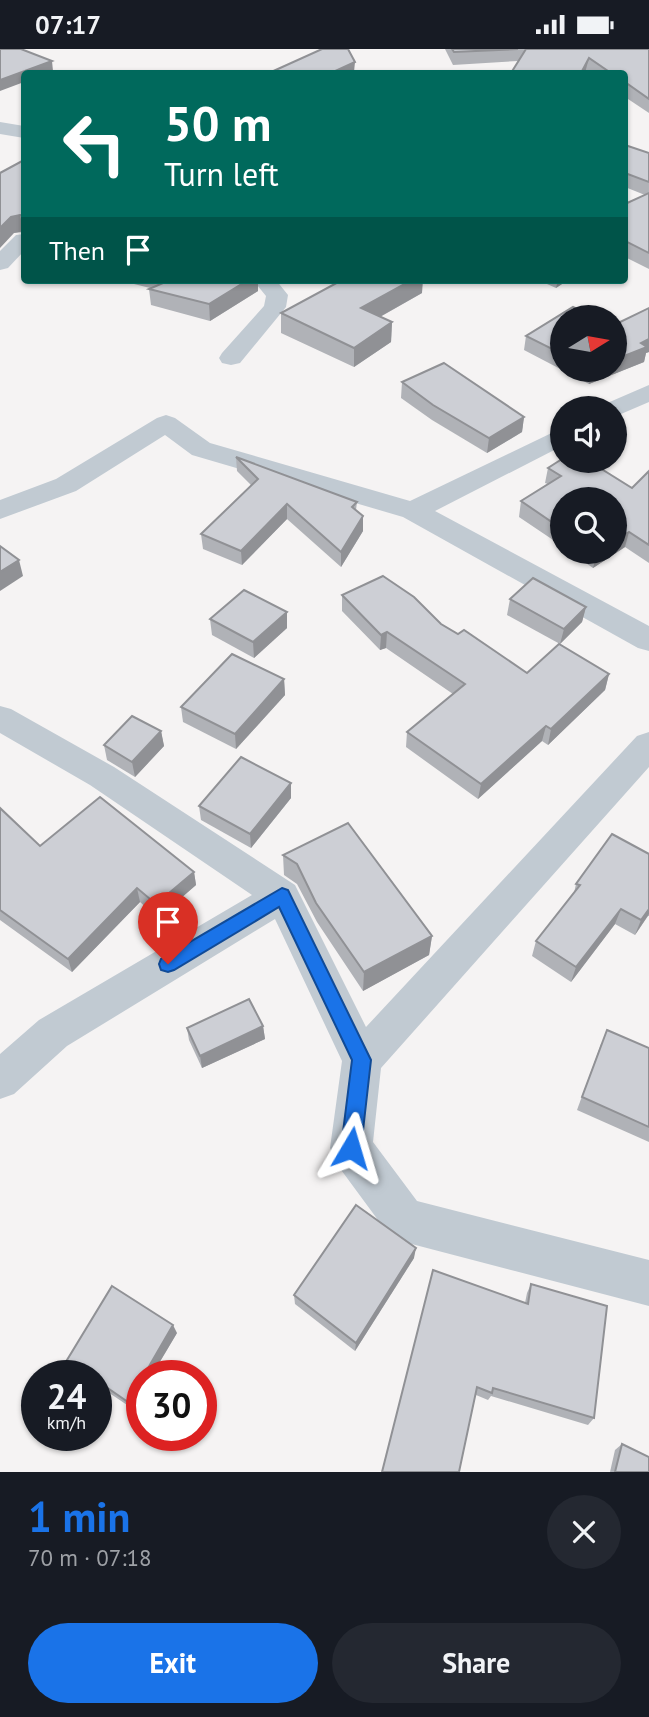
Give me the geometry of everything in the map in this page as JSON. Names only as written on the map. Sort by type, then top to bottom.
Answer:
[{"type":"street","points":[[0,128],[21,132]]},
{"type":"street","points":[[0,263],[21,243]]},
{"type":"street","points":[[231,358],[275,307],[277,295],[267,284]]},
{"type":"street","points":[[627,403],[649,392]]},
{"type":"street","points":[[0,510],[66,485],[166,423],[201,449],[413,511],[649,640]]},
{"type":"street","points":[[413,511],[550,442]]},
{"type":"street","points":[[0,718],[102,776],[282,896],[362,1060],[351,1148],[404,1220],[649,1283]]},
{"type":"street","points":[[362,1060],[649,745]]},
{"type":"street","points":[[0,1080],[53,1033],[282,896]]},
{"type":"building","points":[[0,49],[21,49],[52,61],[21,70],[21,72],[0,80]]},
{"type":"building","points":[[322,49],[348,49],[355,62],[338,70],[276,70]]},
{"type":"building","points":[[452,49],[518,49],[454,52]]},
{"type":"building","points":[[526,49],[649,49],[649,99],[628,84],[628,70],[607,70],[589,58],[583,70],[513,70]]},
{"type":"building","points":[[628,146],[649,153],[649,182],[628,174]]},
{"type":"building","points":[[21,162],[21,215],[11,217],[0,228],[0,173]]},
{"type":"building","points":[[649,193],[649,253],[628,242],[628,203]]},
{"type":"building","points":[[161,284],[242,284],[209,304],[149,289]]},
{"type":"building","points":[[335,284],[405,284],[361,308],[392,322],[354,348],[281,313]]},
{"type":"building","points":[[649,308],[649,339],[641,343],[647,347],[627,355],[627,319]]},
{"type":"building","points":[[550,321],[550,348],[526,336]]},
{"type":"building","points":[[444,363],[524,417],[489,438],[433,405],[402,382]]},
{"type":"building","points":[[236,457],[357,502],[352,507],[363,516],[341,552],[287,504],[241,551],[201,534],[258,479]]},
{"type":"building","points":[[649,471],[649,545],[629,532],[627,533],[627,487],[550,487],[550,521],[521,501],[561,476],[556,473],[608,473],[632,488]]},
{"type":"building","points":[[0,546],[19,560],[0,572]]},
{"type":"building","points":[[383,576],[414,597],[441,624],[458,634],[464,630],[527,673],[559,644],[609,674],[551,729],[546,726],[481,784],[407,732],[465,684],[387,632],[381,635],[342,595]]},
{"type":"building","points":[[533,578],[586,607],[564,629],[510,599]]},
{"type":"building","points":[[244,590],[287,612],[253,642],[210,619]]},
{"type":"building","points":[[232,654],[284,679],[235,734],[181,707]]},
{"type":"building","points":[[132,716],[161,731],[132,762],[104,745]]},
{"type":"building","points":[[241,757],[291,783],[250,834],[199,806]]},
{"type":"building","points":[[100,797],[194,872],[156,904],[137,888],[68,959],[0,910],[0,808],[40,846]]},
{"type":"building","points":[[348,823],[432,936],[364,972],[316,903],[297,864],[283,855]]},
{"type":"building","points":[[612,834],[649,854],[649,909],[641,920],[621,909],[576,967],[536,941],[580,885],[576,884]]},
{"type":"building","points":[[249,999],[263,1026],[200,1056],[187,1028]]},
{"type":"building","points":[[607,1030],[649,1048],[649,1127],[582,1097]]},
{"type":"building","points":[[356,1205],[416,1248],[356,1343],[294,1295]]},
{"type":"building","points":[[433,1270],[528,1304],[531,1284],[607,1306],[594,1418],[493,1388],[492,1393],[477,1387],[459,1472],[382,1472]]},
{"type":"building","points":[[112,1286],[173,1325],[153,1360],[126,1360],[126,1401],[112,1391],[112,1360],[67,1360]]},
{"type":"building","points":[[622,1444],[649,1457],[649,1472],[615,1472]]},
{"type":"route","points":[[168,964],[282,896],[362,1060],[351,1148]]}]
